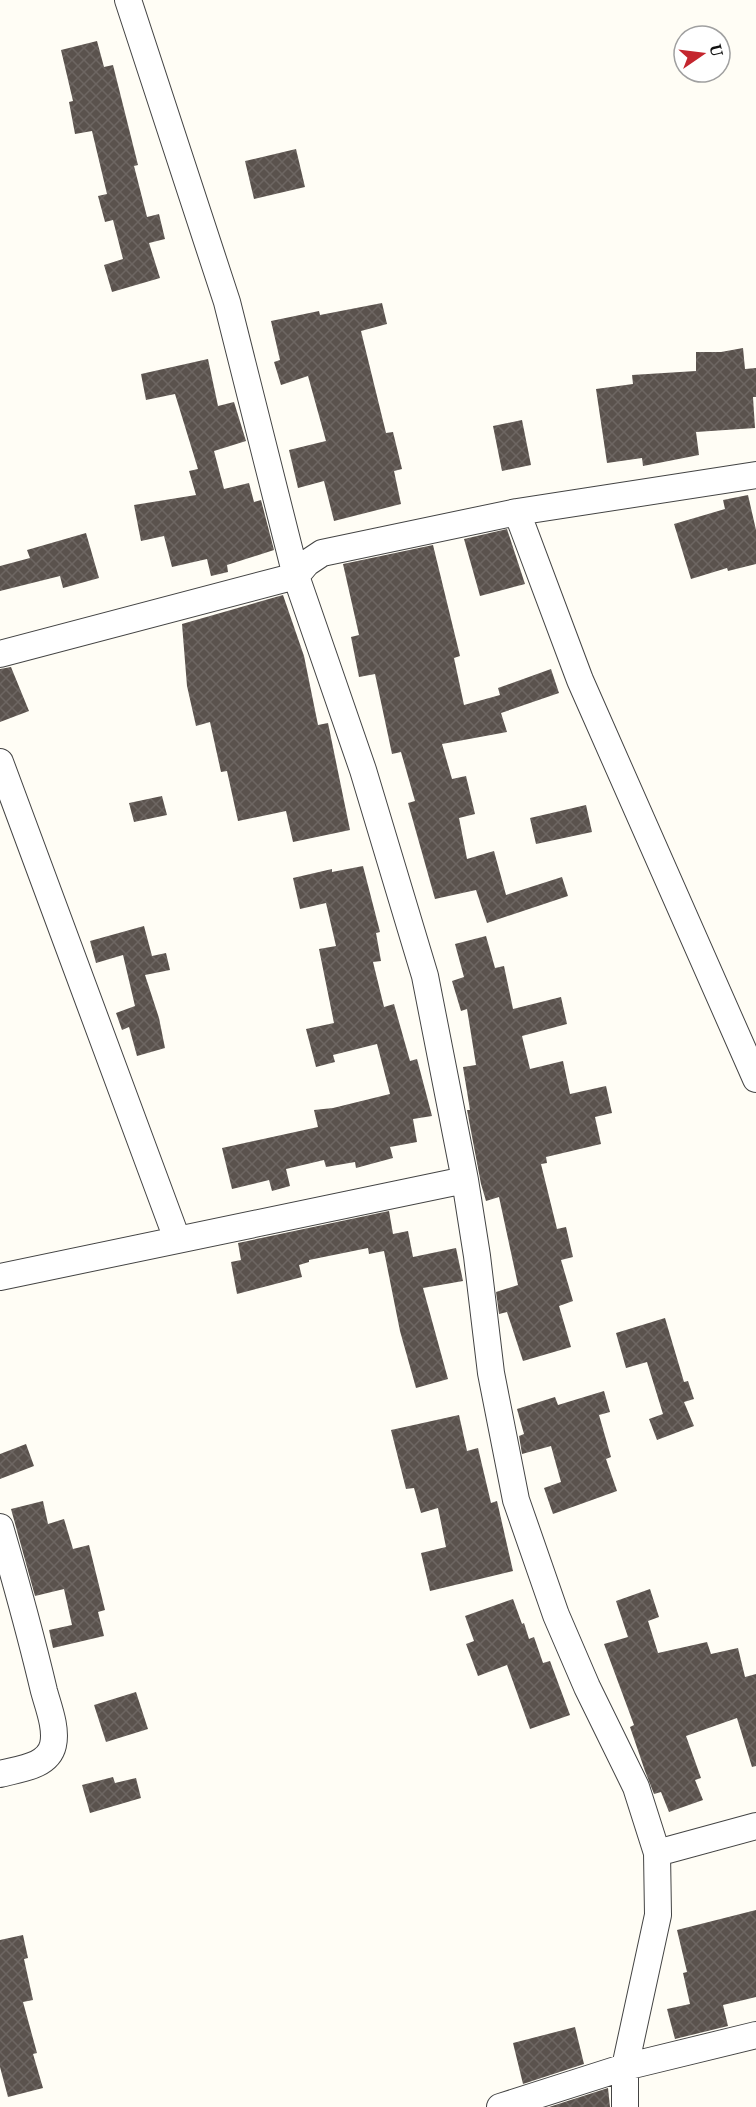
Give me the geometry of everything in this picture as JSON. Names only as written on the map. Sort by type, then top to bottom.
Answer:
[{"type":"street","points":[[128,0],[227,302],[296,576],[363,770],[425,976],[465,1180],[491,1373],[516,1500],[556,1615],[587,1687],[636,1786],[657,1853],[658,1915],[625,2067],[625,2107]]},
{"type":"street","points":[[0,654],[296,576],[307,562],[322,553],[517,512],[756,475]]},
{"type":"street","points":[[517,512],[580,680],[756,1079]]},
{"type":"street","points":[[0,762],[177,1239]]},
{"type":"street","points":[[0,1277],[465,1180]]},
{"type":"street","points":[[0,1527],[30,1633],[52,1725],[53,1744],[47,1756],[34,1765],[0,1773]]},
{"type":"street","points":[[657,1853],[756,1826]]},
{"type":"street","points":[[500,2107],[625,2067],[756,2035]]},
{"type":"building","points":[[97,41],[104,67],[113,65],[138,165],[134,166],[147,217],[159,214],[165,239],[149,243],[160,278],[112,292],[104,265],[123,259],[113,220],[105,222],[98,196],[107,194],[92,131],[75,134],[69,102],[73,101],[61,50]]},
{"type":"building","points":[[296,149],[305,187],[254,199],[245,161]]},
{"type":"building","points":[[382,303],[387,324],[361,331],[386,433],[393,432],[402,469],[394,471],[401,504],[334,521],[324,481],[298,488],[289,450],[326,441],[308,376],[281,385],[274,362],[280,360],[271,321],[319,311],[320,315]]},
{"type":"building","points":[[743,348],[745,369],[756,368],[756,397],[753,397],[755,428],[696,432],[699,455],[643,466],[642,458],[607,463],[596,389],[633,384],[632,375],[696,371],[696,352],[721,352]]},
{"type":"building","points":[[208,359],[218,406],[234,402],[246,441],[214,451],[224,489],[249,483],[254,502],[261,500],[274,550],[227,565],[228,572],[211,576],[207,559],[172,567],[164,536],[141,541],[134,505],[196,495],[189,471],[198,469],[175,394],[146,400],[141,374]]},
{"type":"building","points":[[522,420],[531,465],[502,471],[493,426]]},
{"type":"building","points":[[748,495],[756,530],[756,564],[728,571],[727,568],[691,579],[674,524],[725,509],[723,500]]},
{"type":"building","points":[[507,529],[525,584],[480,596],[464,539]]},
{"type":"building","points":[[86,533],[99,578],[63,588],[60,576],[0,591],[0,566],[30,558],[27,550]]},
{"type":"building","points":[[433,545],[460,656],[454,658],[464,705],[500,695],[498,688],[551,669],[559,693],[501,713],[507,732],[442,744],[452,779],[466,776],[475,814],[459,818],[467,859],[494,851],[506,895],[562,877],[568,896],[487,923],[476,890],[435,899],[408,803],[415,801],[401,752],[392,754],[375,674],[359,677],[351,637],[359,635],[343,564]]},
{"type":"building","points":[[283,595],[304,656],[318,725],[328,723],[350,830],[293,842],[286,811],[238,821],[227,771],[221,772],[210,722],[196,726],[187,686],[182,624]]},
{"type":"building","points":[[11,667],[29,711],[0,722],[0,669]]},
{"type":"building","points":[[162,796],[167,815],[134,822],[129,803]]},
{"type":"building","points":[[586,805],[592,832],[536,844],[530,818]]},
{"type":"building","points":[[363,866],[380,932],[376,933],[381,961],[373,962],[384,1007],[394,1004],[410,1061],[417,1059],[432,1116],[413,1119],[417,1142],[390,1147],[393,1158],[356,1168],[355,1162],[326,1167],[324,1160],[286,1169],[290,1186],[272,1191],[269,1180],[232,1189],[222,1148],[318,1127],[314,1110],[333,1108],[390,1094],[377,1044],[333,1055],[335,1062],[316,1067],[306,1029],[334,1023],[319,949],[336,946],[326,903],[300,909],[293,878],[332,869],[332,872]]},
{"type":"building","points":[[144,926],[152,956],[166,953],[170,970],[145,975],[159,1018],[165,1048],[137,1056],[129,1027],[122,1030],[116,1013],[135,1006],[123,955],[96,963],[90,941]]},
{"type":"building","points":[[486,936],[495,968],[504,966],[513,1009],[561,997],[567,1024],[522,1036],[530,1069],[563,1061],[570,1094],[606,1086],[612,1113],[595,1117],[601,1144],[546,1157],[547,1163],[541,1164],[557,1229],[566,1227],[573,1257],[561,1260],[573,1301],[559,1306],[571,1347],[523,1361],[507,1312],[499,1314],[496,1292],[518,1285],[499,1197],[486,1201],[481,1184],[467,1110],[470,1110],[463,1067],[476,1065],[467,1009],[461,1011],[452,981],[464,977],[455,944]]},
{"type":"building","points":[[389,1211],[393,1234],[408,1231],[413,1257],[456,1248],[463,1281],[423,1288],[448,1379],[416,1388],[400,1331],[384,1251],[369,1254],[368,1248],[309,1260],[299,1265],[302,1277],[237,1294],[231,1262],[241,1260],[238,1243]]},
{"type":"building","points":[[665,1318],[684,1382],[688,1381],[694,1399],[684,1402],[694,1426],[657,1440],[649,1419],[663,1414],[647,1362],[626,1368],[616,1333]]},
{"type":"building","points":[[604,1391],[610,1412],[599,1415],[611,1457],[606,1459],[617,1491],[553,1514],[544,1488],[561,1482],[551,1446],[522,1454],[519,1436],[524,1434],[517,1409],[555,1397],[558,1405]]},
{"type":"building","points":[[459,1415],[467,1451],[478,1448],[491,1503],[497,1501],[513,1571],[430,1591],[421,1553],[446,1547],[438,1508],[421,1513],[414,1488],[406,1489],[391,1430]]},
{"type":"building","points":[[26,1444],[34,1466],[0,1479],[0,1454]]},
{"type":"building","points":[[43,1501],[48,1524],[64,1519],[73,1549],[89,1545],[105,1610],[98,1612],[104,1636],[53,1648],[49,1630],[72,1625],[64,1589],[35,1596],[11,1509]]},
{"type":"building","points":[[650,1589],[659,1617],[648,1621],[658,1653],[707,1642],[711,1654],[738,1648],[745,1677],[756,1674],[756,1766],[752,1767],[737,1718],[686,1736],[701,1778],[695,1780],[703,1800],[669,1812],[661,1792],[654,1794],[645,1771],[630,1727],[634,1725],[604,1644],[628,1637],[616,1601]]},
{"type":"building","points":[[513,1599],[529,1639],[534,1637],[543,1663],[550,1661],[570,1715],[530,1729],[507,1665],[478,1676],[466,1644],[474,1641],[465,1616]]},
{"type":"building","points":[[136,1692],[148,1729],[106,1742],[94,1705]]},
{"type":"building","points":[[113,1777],[115,1783],[136,1778],[141,1798],[90,1813],[82,1785]]},
{"type":"building","points":[[756,1910],[756,1997],[723,2005],[728,2026],[675,2039],[667,2009],[690,2004],[683,1973],[687,1972],[677,1930]]},
{"type":"building","points":[[23,1935],[28,1958],[24,1959],[33,2000],[23,2002],[37,2053],[33,2054],[43,2088],[8,2097],[0,2067],[0,1940]]},
{"type":"building","points":[[575,2027],[584,2064],[523,2084],[513,2043]]},
{"type":"building","points":[[608,2088],[610,2107],[549,2107]]}]
